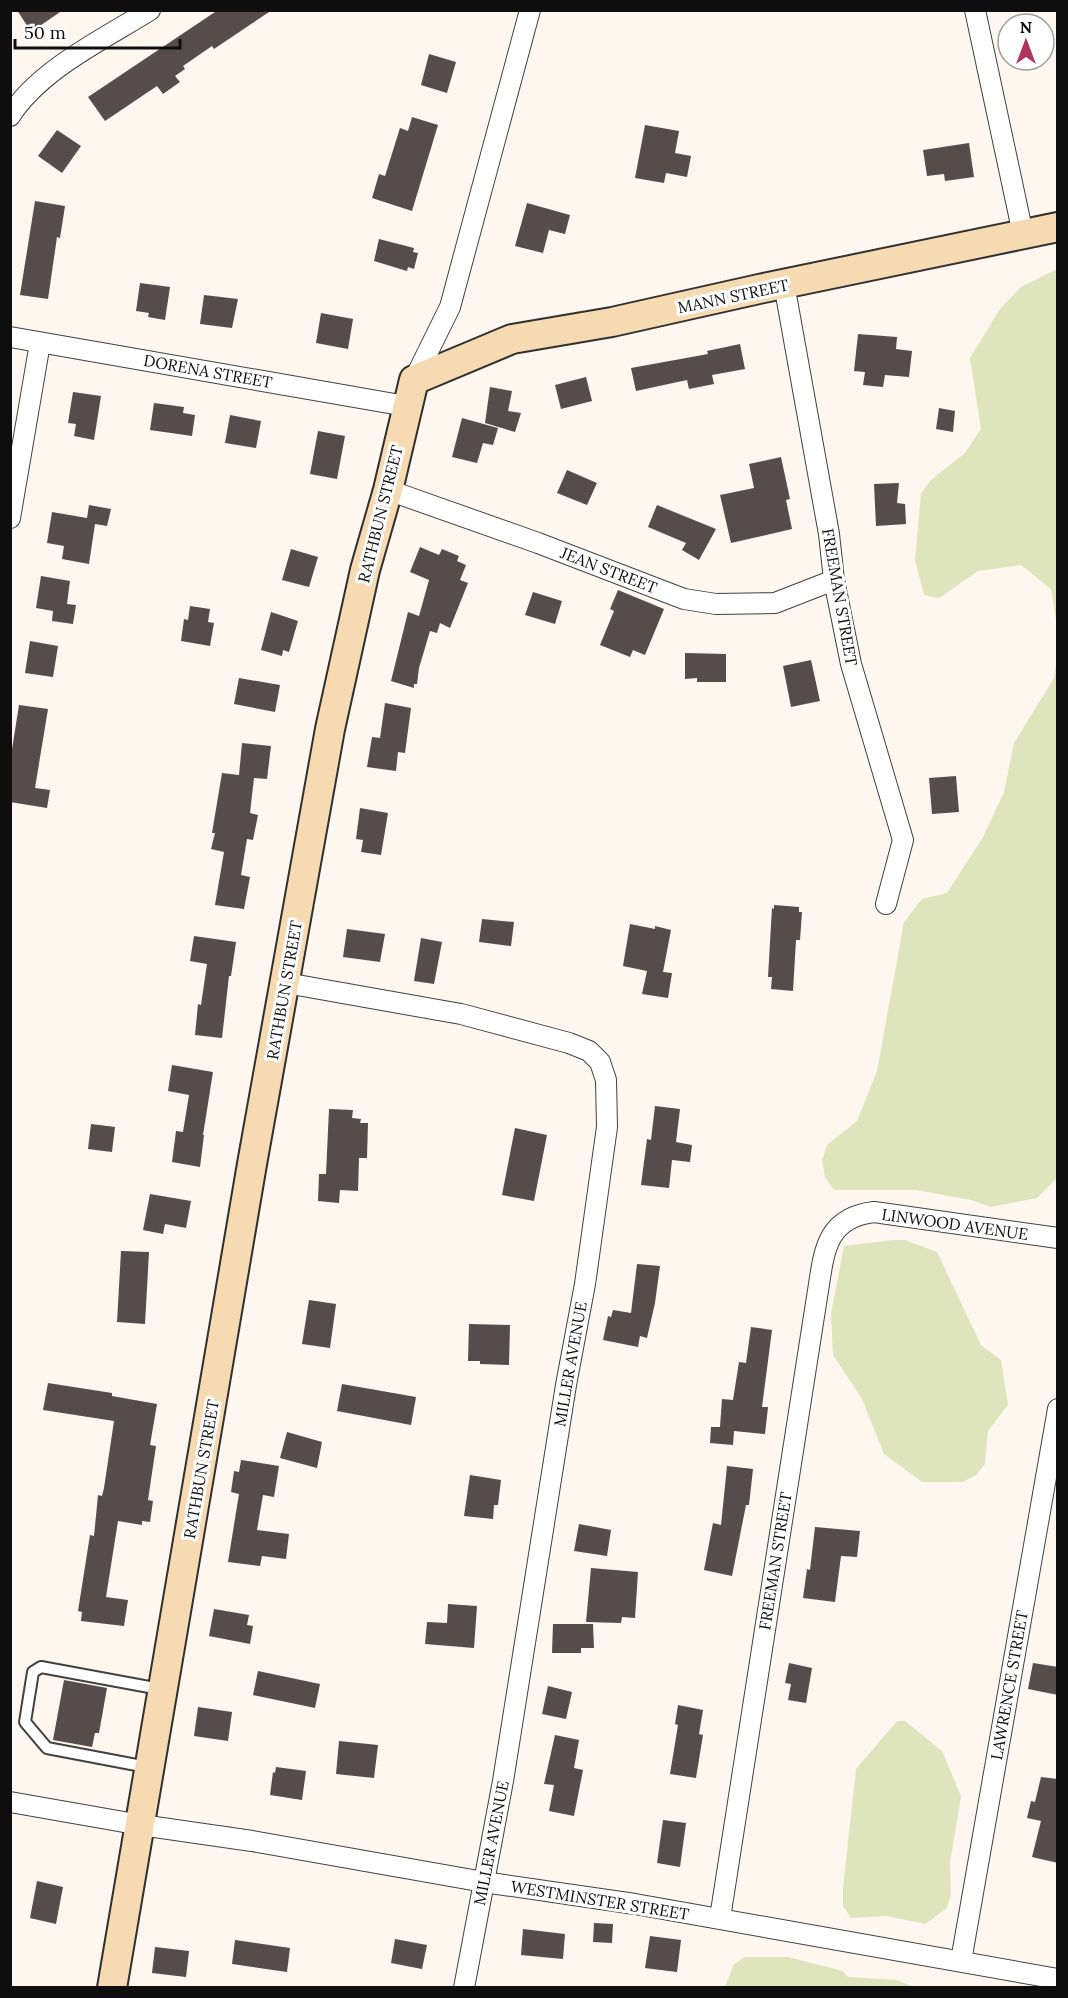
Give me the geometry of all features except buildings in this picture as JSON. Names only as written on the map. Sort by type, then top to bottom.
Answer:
[{"type":"street","points":[[10,116],[19,103],[40,82],[70,60],[150,10]]},
{"type":"street","name":"RATHBUN STREET","points":[[112,1988],[250,1176],[330,729],[365,570],[388,490],[410,393],[450,307],[530,10]]},
{"type":"street","points":[[975,10],[1023,234]]},
{"type":"street","name":"MANN STREET","points":[[410,393],[512,339],[612,322],[1058,227]]},
{"type":"street","name":"FREEMAN STREET","points":[[784,284],[829,534],[834,580],[851,664],[903,840],[886,904]]},
{"type":"street","name":"DORENA STREET","points":[[10,337],[410,393]]},
{"type":"street","points":[[10,518],[40,343]]},
{"type":"street","name":"JEAN STREET","points":[[388,490],[538,543],[684,599],[716,604],[775,603],[834,580]]},
{"type":"street","name":"MILLER AVENUE","points":[[286,983],[461,1014],[560,1041],[589,1051],[600,1062],[606,1080],[607,1127],[585,1284],[566,1385],[520,1678],[464,1988]]},
{"type":"street","name":"LINWOOD AVENUE","points":[[854,1216],[874,1212],[888,1213],[1058,1238]]},
{"type":"street","name":"FREEMAN STREET","points":[[720,1918],[824,1258],[830,1238],[844,1222],[854,1216]]},
{"type":"street","name":"LAWRENCE STREET","points":[[961,1961],[1058,1409]]},
{"type":"street","name":"WESTMINSTER STREET","points":[[10,1802],[141,1825],[252,1841],[484,1882],[720,1918],[1058,1978]]},
{"type":"lane","points":[[151,1768],[47,1748],[25,1722],[33,1672],[41,1667],[164,1690]]},
{"type":"green space","points":[[1057,269],[1057,625],[1051,589],[1021,565],[978,571],[939,598],[924,595],[915,560],[921,493],[931,480],[965,453],[981,429],[970,358],[1000,309],[1021,287]]},
{"type":"green space","points":[[1057,658],[1057,1178],[1037,1198],[991,1207],[971,1200],[916,1190],[834,1190],[825,1177],[822,1161],[827,1145],[857,1121],[877,1071],[904,922],[922,899],[947,893],[983,837],[1004,792],[1014,743],[1054,678]]},
{"type":"green space","points":[[905,1240],[937,1252],[981,1345],[1001,1360],[1008,1405],[988,1431],[985,1464],[976,1475],[963,1482],[922,1482],[884,1454],[862,1399],[833,1355],[831,1314],[844,1246]]},
{"type":"green space","points":[[897,1721],[905,1721],[942,1751],[961,1796],[950,1863],[951,1895],[947,1908],[925,1924],[887,1916],[851,1918],[843,1906],[856,1769]]},
{"type":"green space","points":[[745,1957],[788,1957],[843,1971],[848,1977],[897,1980],[914,1987],[725,1987],[734,1964]]}]
